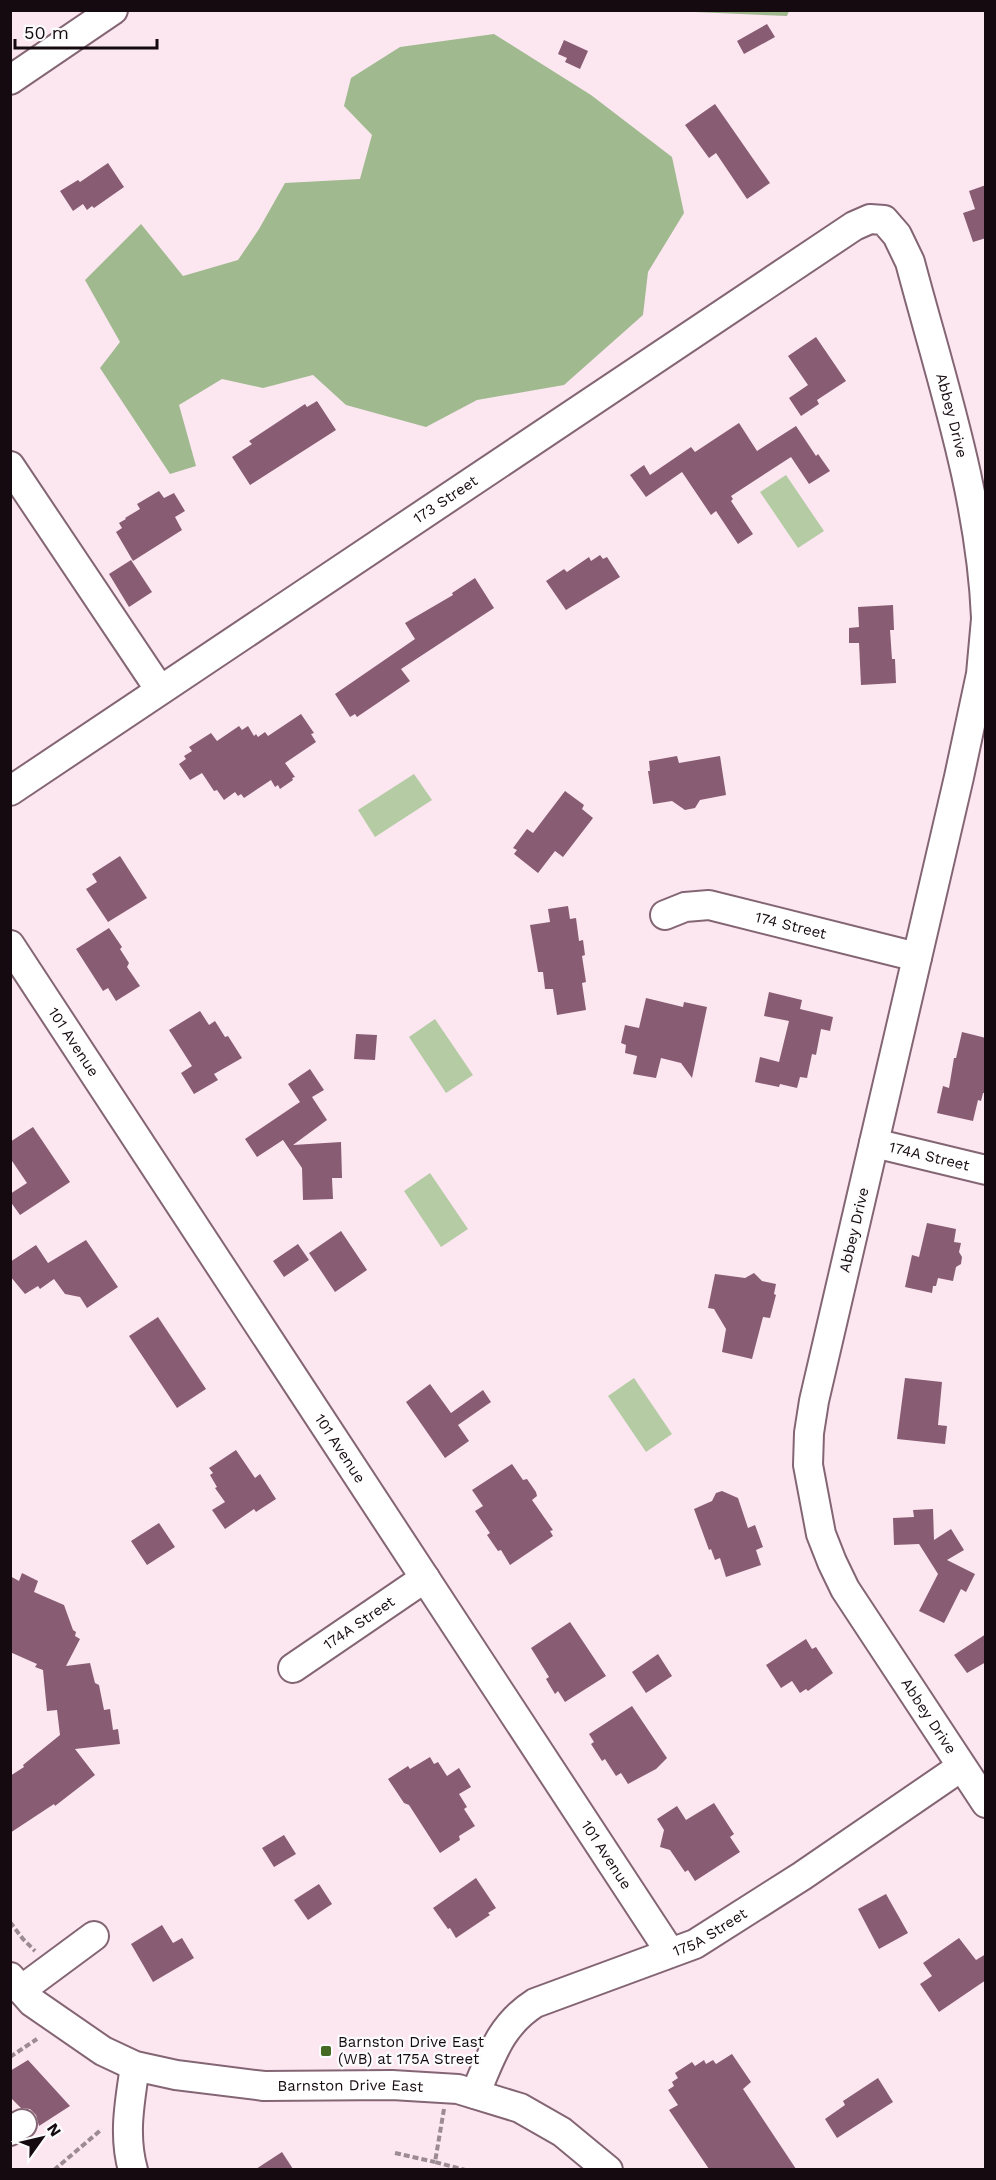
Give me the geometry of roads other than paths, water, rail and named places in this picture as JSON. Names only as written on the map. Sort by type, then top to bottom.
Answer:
[{"type":"street","points":[[10,80],[96,15]]},
{"type":"street","name":"173 Street","points":[[10,791],[854,226],[870,219],[884,220]]},
{"type":"street","name":"Abbey Drive","points":[[884,220],[897,235],[910,262],[970,489],[981,558],[986,619],[981,674],[959,777],[814,1401],[808,1433],[808,1465],[821,1534],[845,1589],[986,1803]]},
{"type":"street","points":[[10,466],[160,690]]},
{"type":"street","name":"174 Street","points":[[665,915],[685,908],[709,905],[917,957]]},
{"type":"street","name":"101 Avenue","points":[[10,945],[670,1952]]},
{"type":"street","name":"174A Street","points":[[874,1143],[986,1170]]},
{"type":"street","name":"174A Street","points":[[293,1668],[425,1578]]},
{"type":"street","name":"175A Street","points":[[475,2094],[499,2038],[515,2018],[535,2003],[695,1944],[802,1876],[961,1767]]},
{"type":"street","points":[[16,1984],[53,1967],[94,1936]]},
{"type":"street","name":"Barnston Drive East","points":[[16,1984],[32,2002],[81,2037],[103,2051],[135,2066],[176,2075],[264,2086],[392,2085],[458,2089],[520,2108],[562,2132],[608,2169]]},
{"type":"street","points":[[133,2169],[128,2154],[127,2130],[135,2066]]},
{"type":"place","name":"Barnston Drive East (WB) at 175A Street","points":[[326,2051]]}]
